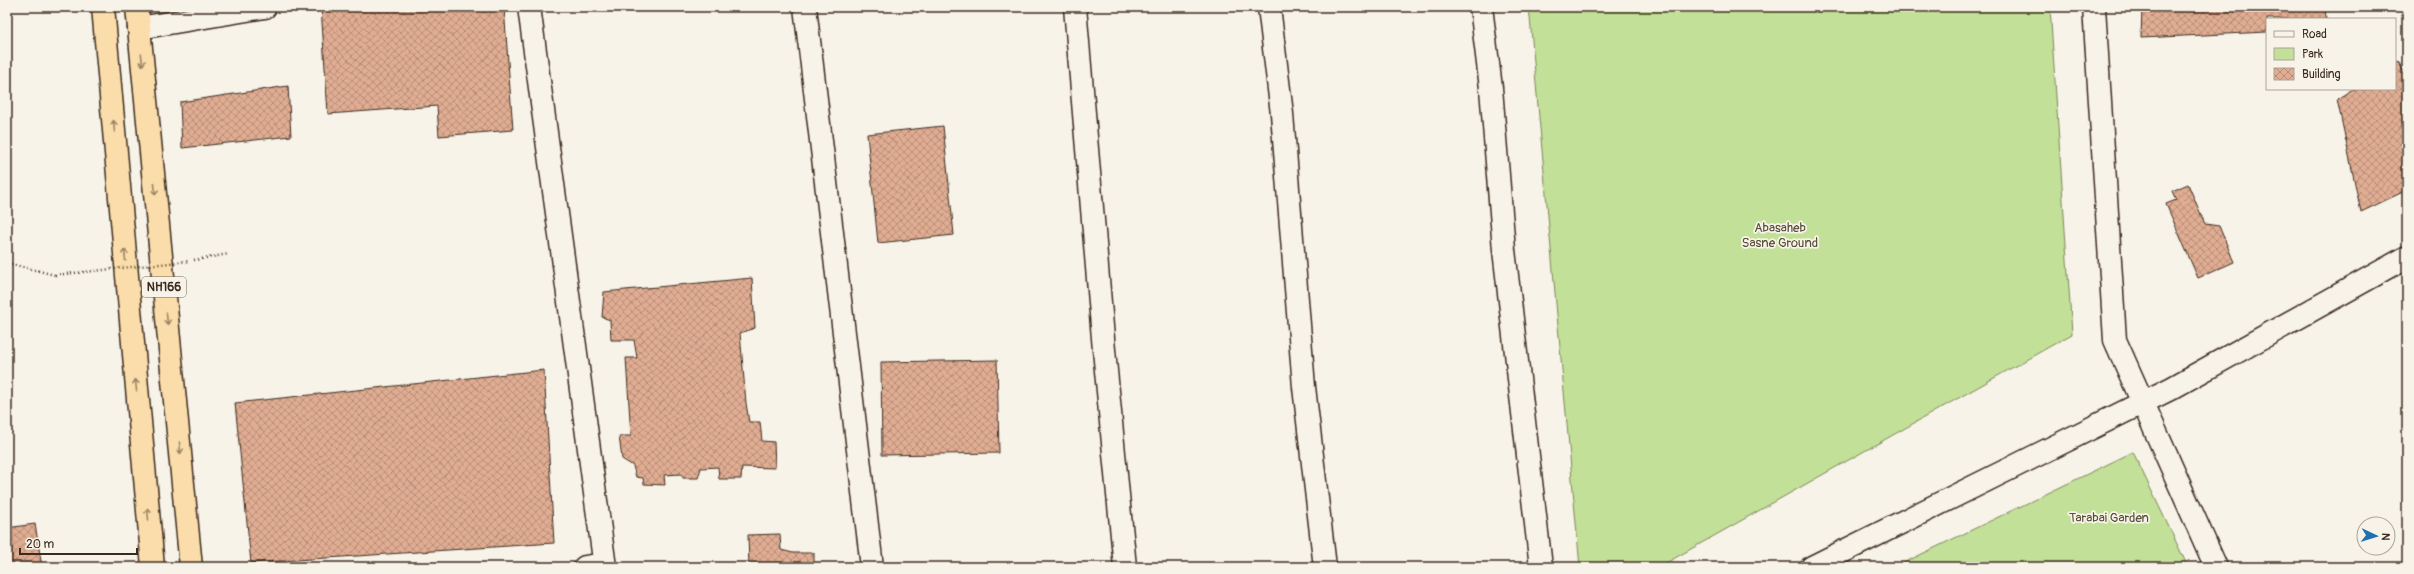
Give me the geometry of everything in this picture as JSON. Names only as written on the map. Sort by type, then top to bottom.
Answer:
[{"type":"highway","name":"NH166","points":[[103,7],[153,567]]},
{"type":"highway","name":"NH166","points":[[138,18],[191,567]]},
{"type":"street","points":[[138,18],[265,7]]},
{"type":"street","points":[[529,7],[598,566]]},
{"type":"street","points":[[805,7],[872,567]]},
{"type":"street","points":[[1075,7],[1104,350],[1125,567]]},
{"type":"street","points":[[1269,7],[1282,114],[1304,387],[1325,567]]},
{"type":"street","points":[[1481,7],[1492,88],[1504,250],[1541,567]]},
{"type":"street","points":[[2094,7],[2115,340],[2216,567]]},
{"type":"street","points":[[1812,567],[2143,402],[2407,257]]},
{"type":"path","points":[[7,264],[55,275],[189,261],[230,254]]},
{"type":"green space","name":"Abasaheb Sasne Ground","points":[[1529,7],[2050,7],[2072,334],[1659,567],[1580,567]]},
{"type":"green space","name":"Tarabai Garden","points":[[2133,452],[2188,567],[1895,567]]},
{"type":"building","points":[[321,7],[504,7],[513,130],[439,136],[437,106],[328,114]]},
{"type":"building","points":[[2142,7],[2325,7],[2326,18],[2266,18],[2266,32],[2141,38]]},
{"type":"building","points":[[2398,61],[2407,77],[2407,190],[2361,212],[2337,99],[2351,90],[2396,90],[2396,62]]},
{"type":"building","points":[[288,86],[291,136],[182,148],[180,102]]},
{"type":"building","points":[[943,126],[954,235],[878,243],[867,134]]},
{"type":"building","points":[[2188,184],[2205,224],[2219,226],[2234,262],[2198,278],[2166,204],[2176,200],[2172,191]]},
{"type":"building","points":[[752,278],[755,328],[740,333],[746,403],[749,422],[760,422],[762,441],[774,442],[775,468],[742,467],[741,479],[719,479],[718,467],[701,468],[698,478],[683,478],[681,474],[664,475],[665,485],[644,484],[643,478],[636,477],[633,466],[622,459],[619,436],[631,436],[626,358],[637,358],[634,340],[611,340],[610,320],[602,317],[604,292]]},
{"type":"building","points":[[997,360],[999,453],[882,455],[881,362]]},
{"type":"building","points":[[544,370],[554,543],[251,563],[235,403]]},
{"type":"building","points":[[35,524],[42,567],[7,567],[7,528]]},
{"type":"building","points":[[780,534],[781,550],[793,553],[814,553],[814,567],[749,567],[748,535]]}]
